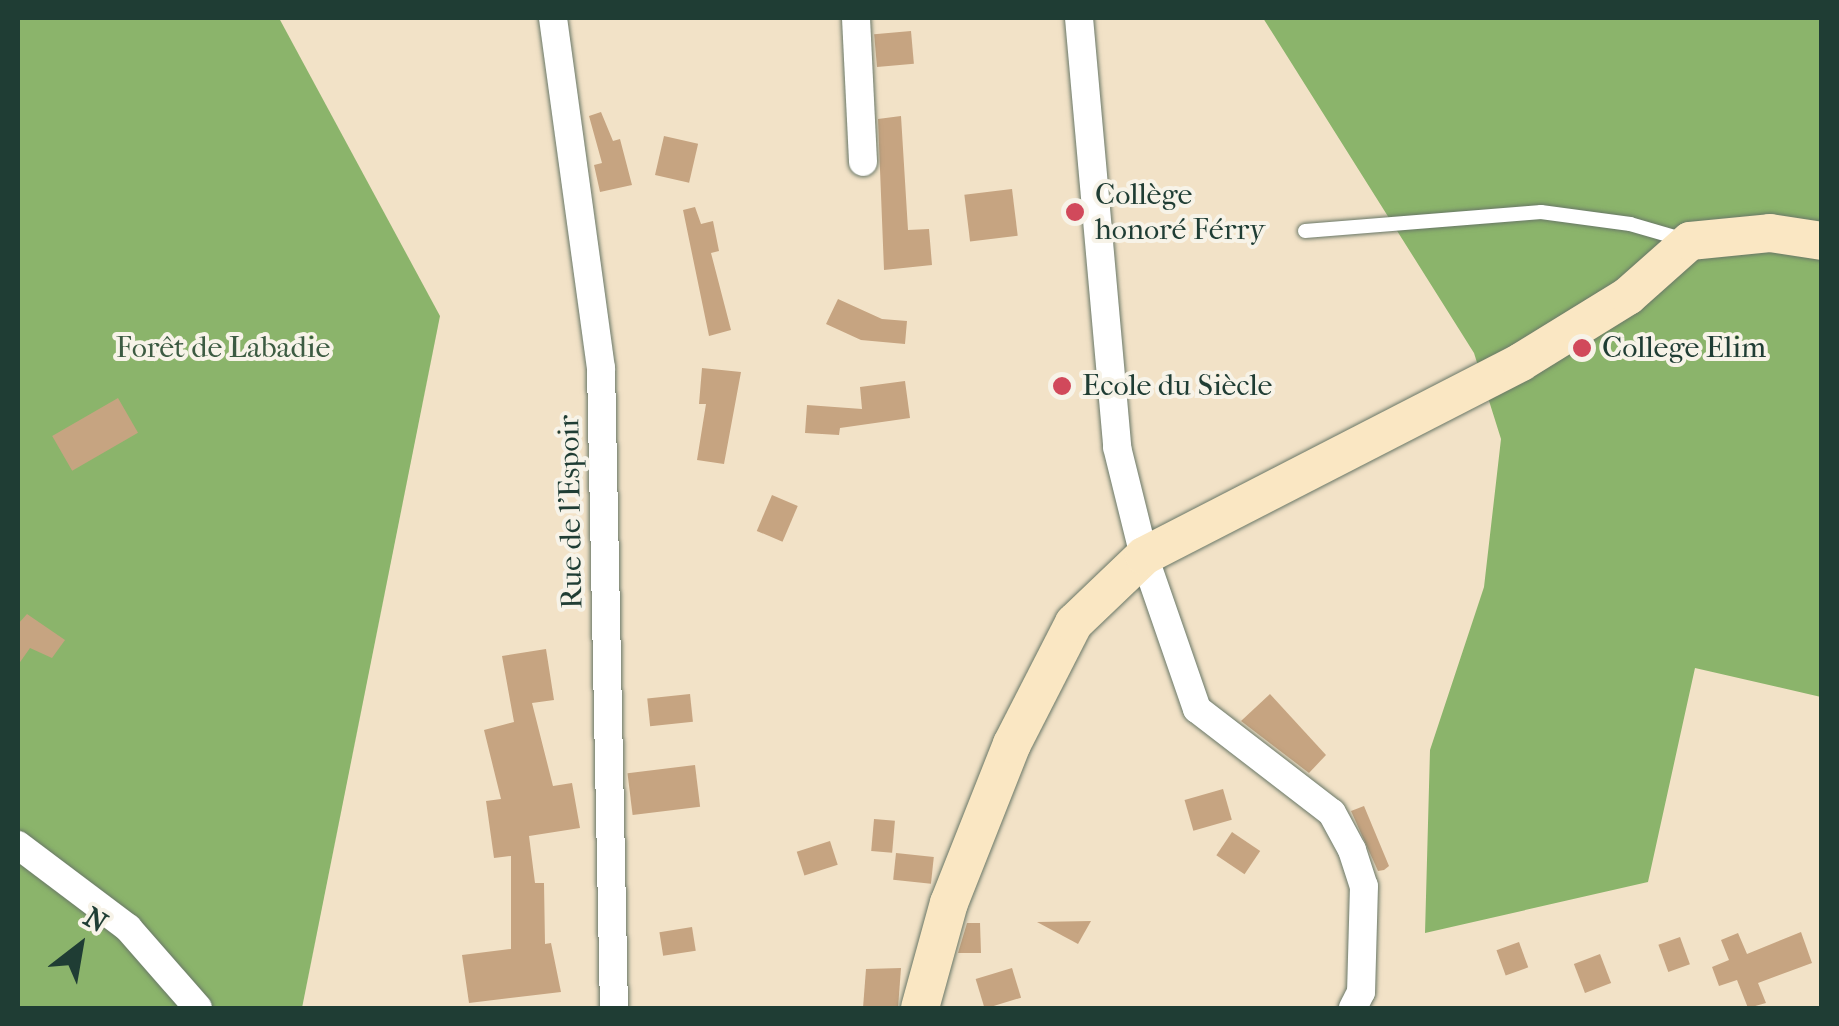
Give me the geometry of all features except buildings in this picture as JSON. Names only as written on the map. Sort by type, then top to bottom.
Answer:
[{"type":"street","name":"Rue de l'Espoir","points":[[552,18],[601,368],[614,1008]]},
{"type":"street","points":[[856,18],[863,162]]},
{"type":"street","points":[[1078,18],[1117,447],[1144,556],[1196,709],[1332,814],[1352,850],[1364,886],[1361,992],[1353,1008]]},
{"type":"street","points":[[920,1008],[949,903],[1012,744],[1074,623],[1144,556],[1521,362],[1628,296],[1690,241],[1770,233],[1822,241]]},
{"type":"street","points":[[18,845],[128,928],[198,1008]]},
{"type":"lane","points":[[1305,231],[1541,212],[1630,224],[1690,241]]},
{"type":"green space","name":"Forêt de Labadie","points":[[18,18],[279,18],[440,316],[302,1008],[18,1008]]},
{"type":"green space","points":[[1263,18],[1821,18],[1821,697],[1695,668],[1648,882],[1425,933],[1430,750],[1484,587],[1501,439],[1474,353]]},
{"type":"place","name":"Collège honoré Férry","points":[[1075,212]]},
{"type":"place","name":"College Elim","points":[[1582,348]]},
{"type":"place","name":"Ecole du Siècle","points":[[1062,386]]}]
